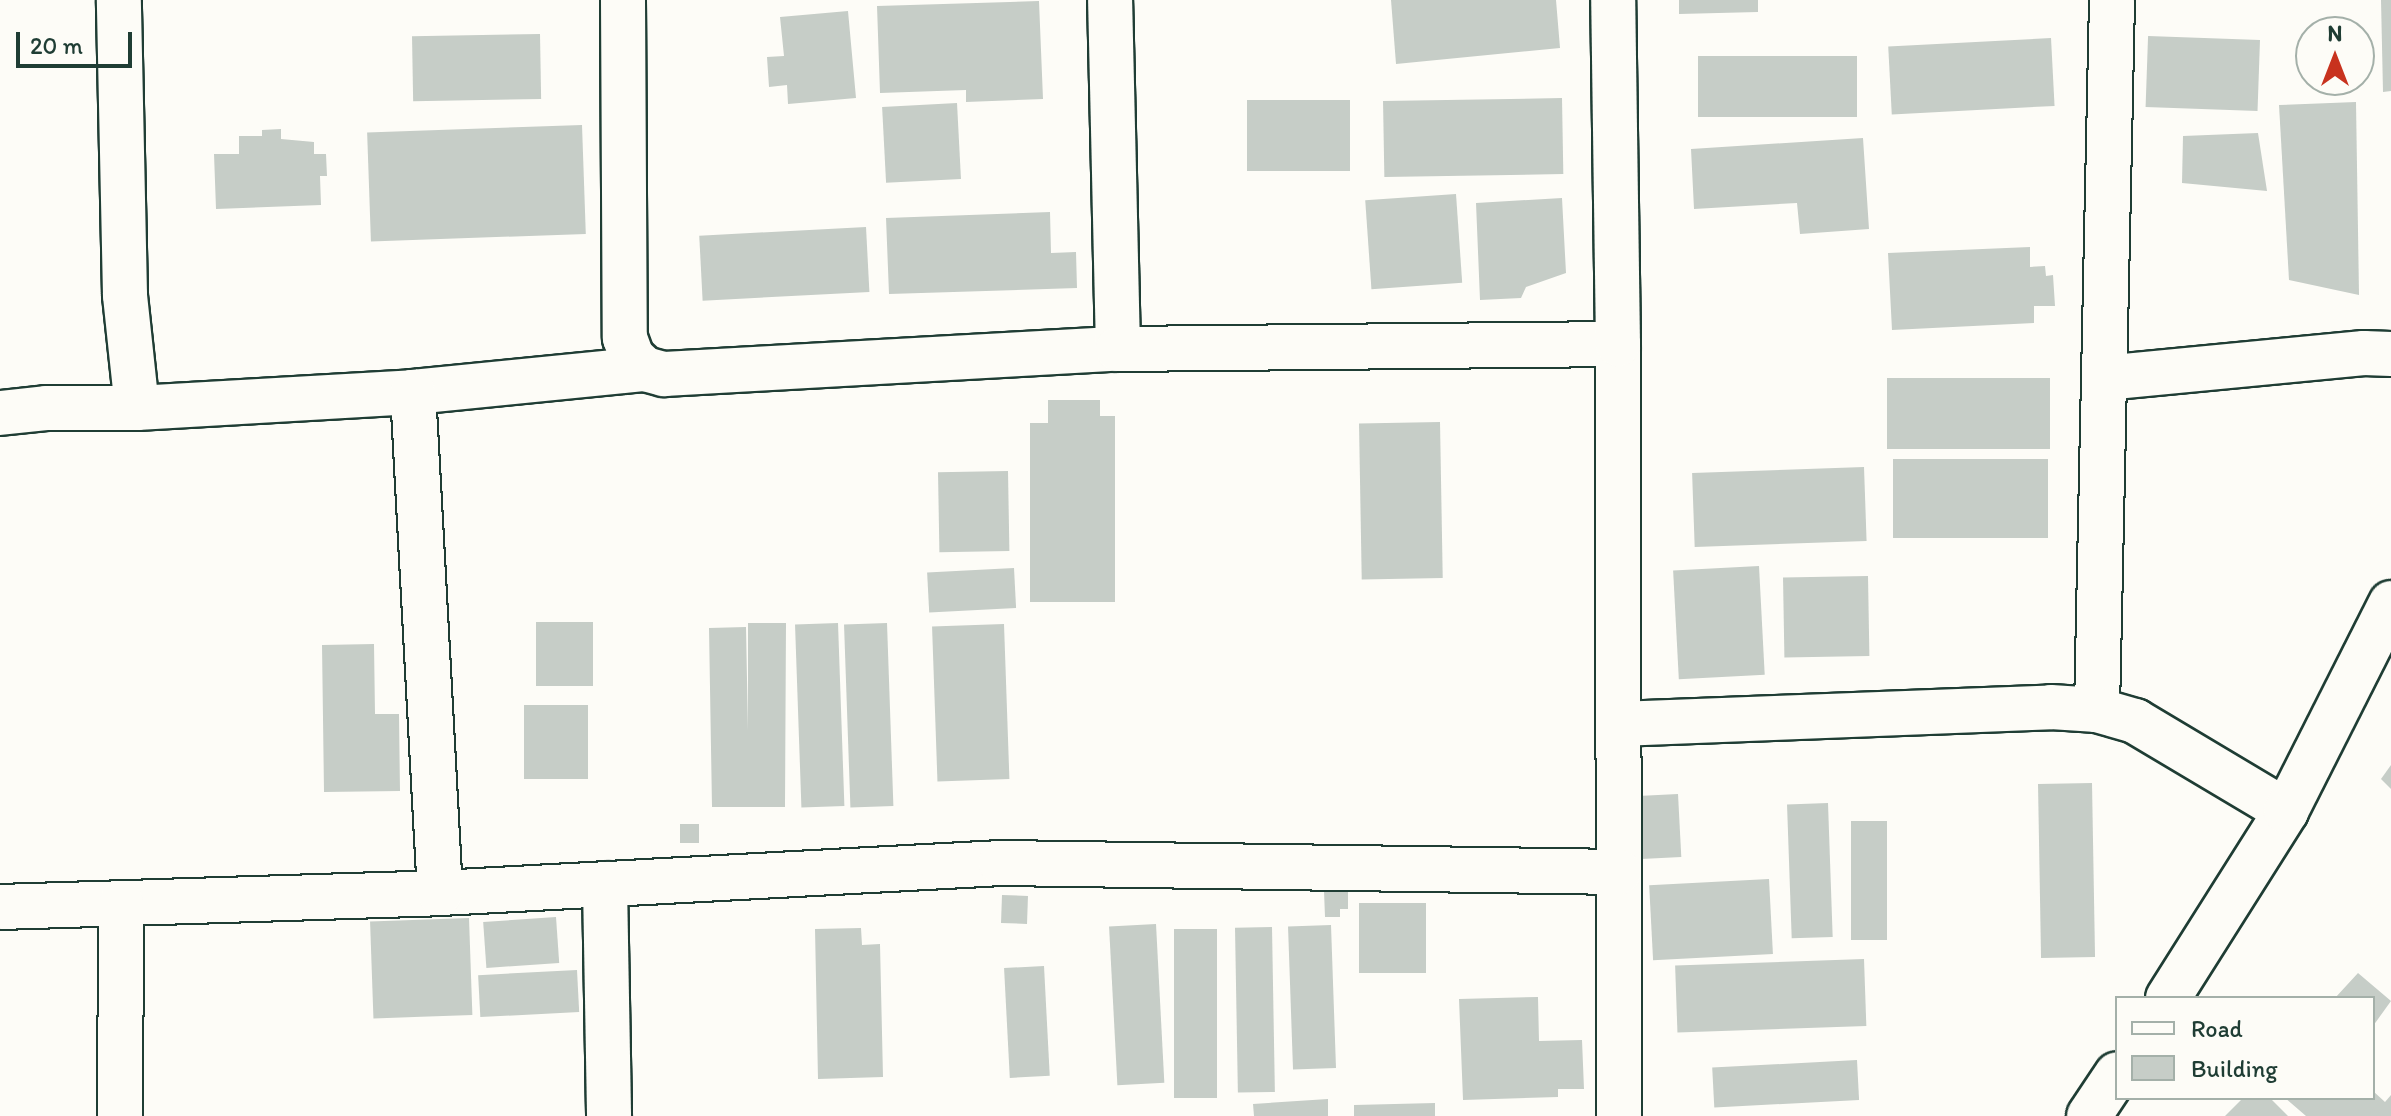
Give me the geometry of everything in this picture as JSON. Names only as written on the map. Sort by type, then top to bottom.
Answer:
[{"type":"street","points":[[119,0],[125,295],[137,408]]},
{"type":"street","points":[[623,0],[625,338],[632,357],[645,369]]},
{"type":"street","points":[[1110,0],[1118,349]]},
{"type":"street","points":[[1613,0],[1618,344],[1619,1116]]},
{"type":"street","points":[[2097,710],[2112,0]]},
{"type":"street","points":[[0,413],[46,408],[137,408],[413,392],[645,369],[664,374],[1118,349],[1618,344]]},
{"type":"street","points":[[2104,378],[2364,353],[2391,354]]},
{"type":"street","points":[[413,392],[440,893]]},
{"type":"street","points":[[2169,996],[2286,811],[2391,603]]},
{"type":"street","points":[[1618,724],[2051,707],[2097,710],[2135,721],[2286,811]]},
{"type":"street","points":[[0,907],[440,893],[1001,863],[1619,872]]},
{"type":"street","points":[[605,884],[609,1116]]},
{"type":"street","points":[[120,1116],[121,903]]},
{"type":"street","points":[[2089,1116],[2115,1077]]},
{"type":"building","points":[[1391,0],[1556,0],[1560,48],[1396,64]]},
{"type":"building","points":[[1679,0],[1758,0],[1758,12],[1679,14]]},
{"type":"building","points":[[2381,0],[2391,0],[2391,91],[2383,92]]},
{"type":"building","points":[[1039,1],[1043,99],[966,102],[966,90],[880,93],[877,6]]},
{"type":"building","points":[[848,11],[856,98],[788,104],[787,85],[769,87],[767,57],[784,56],[780,17]]},
{"type":"building","points":[[540,34],[541,99],[413,101],[412,36]]},
{"type":"building","points":[[2148,36],[2260,40],[2258,111],[2146,107]]},
{"type":"building","points":[[2051,38],[2055,106],[1892,114],[1888,47]]},
{"type":"building","points":[[1698,56],[1857,56],[1857,117],[1698,117]]},
{"type":"building","points":[[1562,98],[1563,174],[1384,177],[1383,101]]},
{"type":"building","points":[[1247,100],[1350,100],[1350,171],[1247,171]]},
{"type":"building","points":[[2356,102],[2359,295],[2289,280],[2279,105]]},
{"type":"building","points":[[957,103],[961,179],[886,183],[882,107]]},
{"type":"building","points":[[582,125],[586,234],[371,241],[367,133]]},
{"type":"building","points":[[281,129],[281,139],[314,142],[314,154],[326,154],[327,176],[320,176],[321,205],[216,209],[214,154],[239,154],[239,136],[262,136],[262,130]]},
{"type":"building","points":[[2258,133],[2267,191],[2182,183],[2183,136]]},
{"type":"building","points":[[1863,138],[1869,229],[1800,234],[1797,203],[1694,209],[1691,149]]},
{"type":"building","points":[[1456,194],[1462,283],[1371,289],[1365,200]]},
{"type":"building","points":[[1562,198],[1566,273],[1526,287],[1521,298],[1480,300],[1476,203]]},
{"type":"building","points":[[1050,212],[1051,253],[1076,252],[1077,288],[889,294],[886,218]]},
{"type":"building","points":[[866,227],[869,292],[703,301],[699,236]]},
{"type":"building","points":[[2030,247],[2030,267],[2045,266],[2046,276],[2053,275],[2055,306],[2034,306],[2034,323],[1892,330],[1888,253]]},
{"type":"building","points":[[1887,378],[2050,378],[2050,449],[1887,449]]},
{"type":"building","points":[[1048,400],[1100,400],[1100,416],[1115,416],[1115,602],[1030,602],[1030,423],[1048,423]]},
{"type":"building","points":[[1440,422],[1443,578],[1362,579],[1359,423]]},
{"type":"building","points":[[1893,459],[2048,459],[2048,538],[1893,538]]},
{"type":"building","points":[[1864,467],[1867,541],[1695,547],[1692,473]]},
{"type":"building","points":[[1008,471],[1009,551],[939,552],[938,472]]},
{"type":"building","points":[[1759,566],[1765,675],[1679,679],[1673,571]]},
{"type":"building","points":[[1014,568],[1016,608],[929,612],[927,573]]},
{"type":"building","points":[[1868,576],[1869,656],[1784,657],[1783,577]]},
{"type":"building","points":[[536,622],[593,622],[593,686],[536,686]]},
{"type":"building","points":[[748,623],[786,623],[785,807],[712,807],[709,628],[746,627],[748,731]]},
{"type":"building","points":[[838,623],[844,806],[801,807],[795,625]]},
{"type":"building","points":[[887,623],[893,806],[850,807],[844,625]]},
{"type":"building","points":[[1004,624],[1009,779],[937,781],[932,627]]},
{"type":"building","points":[[374,644],[375,714],[399,714],[400,791],[324,792],[322,645]]},
{"type":"building","points":[[524,705],[588,705],[588,779],[524,779]]},
{"type":"building","points":[[2391,765],[2391,789],[2381,779]]},
{"type":"building","points":[[2092,783],[2095,957],[2041,958],[2038,784]]},
{"type":"building","points":[[1678,794],[1681,857],[1641,859],[1638,796]]},
{"type":"building","points":[[1828,803],[1833,937],[1792,938],[1787,804]]},
{"type":"building","points":[[1851,821],[1887,821],[1887,940],[1851,940]]},
{"type":"building","points":[[680,824],[699,824],[699,843],[680,843]]},
{"type":"building","points":[[1769,879],[1773,954],[1653,960],[1649,885]]},
{"type":"building","points":[[1324,891],[1348,891],[1348,909],[1340,909],[1340,917],[1325,917]]},
{"type":"building","points":[[1002,895],[1028,896],[1027,924],[1001,923]]},
{"type":"building","points":[[1359,903],[1426,903],[1426,973],[1359,973]]},
{"type":"building","points":[[556,917],[559,963],[486,968],[483,922]]},
{"type":"building","points":[[469,918],[472,1015],[373,1018],[370,921]]},
{"type":"building","points":[[1156,924],[1164,1083],[1117,1085],[1109,926]]},
{"type":"building","points":[[1331,925],[1336,1068],[1293,1069],[1288,927]]},
{"type":"building","points":[[1272,927],[1275,1092],[1238,1093],[1235,928]]},
{"type":"building","points":[[861,928],[862,945],[880,944],[883,1077],[818,1079],[815,929]]},
{"type":"building","points":[[1174,929],[1217,929],[1217,1098],[1174,1098]]},
{"type":"building","points":[[1864,959],[1866,1026],[1677,1033],[1675,966]]},
{"type":"building","points":[[1044,966],[1050,1076],[1010,1078],[1004,968]]},
{"type":"building","points":[[577,970],[579,1012],[480,1017],[478,975]]},
{"type":"building","points":[[2358,973],[2391,1001],[2375,1023],[2375,996],[2337,996]]},
{"type":"building","points":[[1538,997],[1539,1041],[1582,1040],[1584,1089],[1558,1089],[1558,1097],[1463,1100],[1459,999]]},
{"type":"building","points":[[1857,1060],[1859,1100],[1714,1108],[1712,1068]]},
{"type":"building","points":[[2375,1093],[2385,1102],[2391,1095],[2391,1116],[2306,1116],[2287,1100],[2375,1100]]},
{"type":"building","points":[[1328,1099],[1328,1116],[1254,1116],[1253,1104]]},
{"type":"building","points":[[2241,1100],[2272,1100],[2288,1116],[2225,1116]]},
{"type":"building","points":[[1435,1103],[1435,1116],[1354,1116],[1354,1105]]}]
